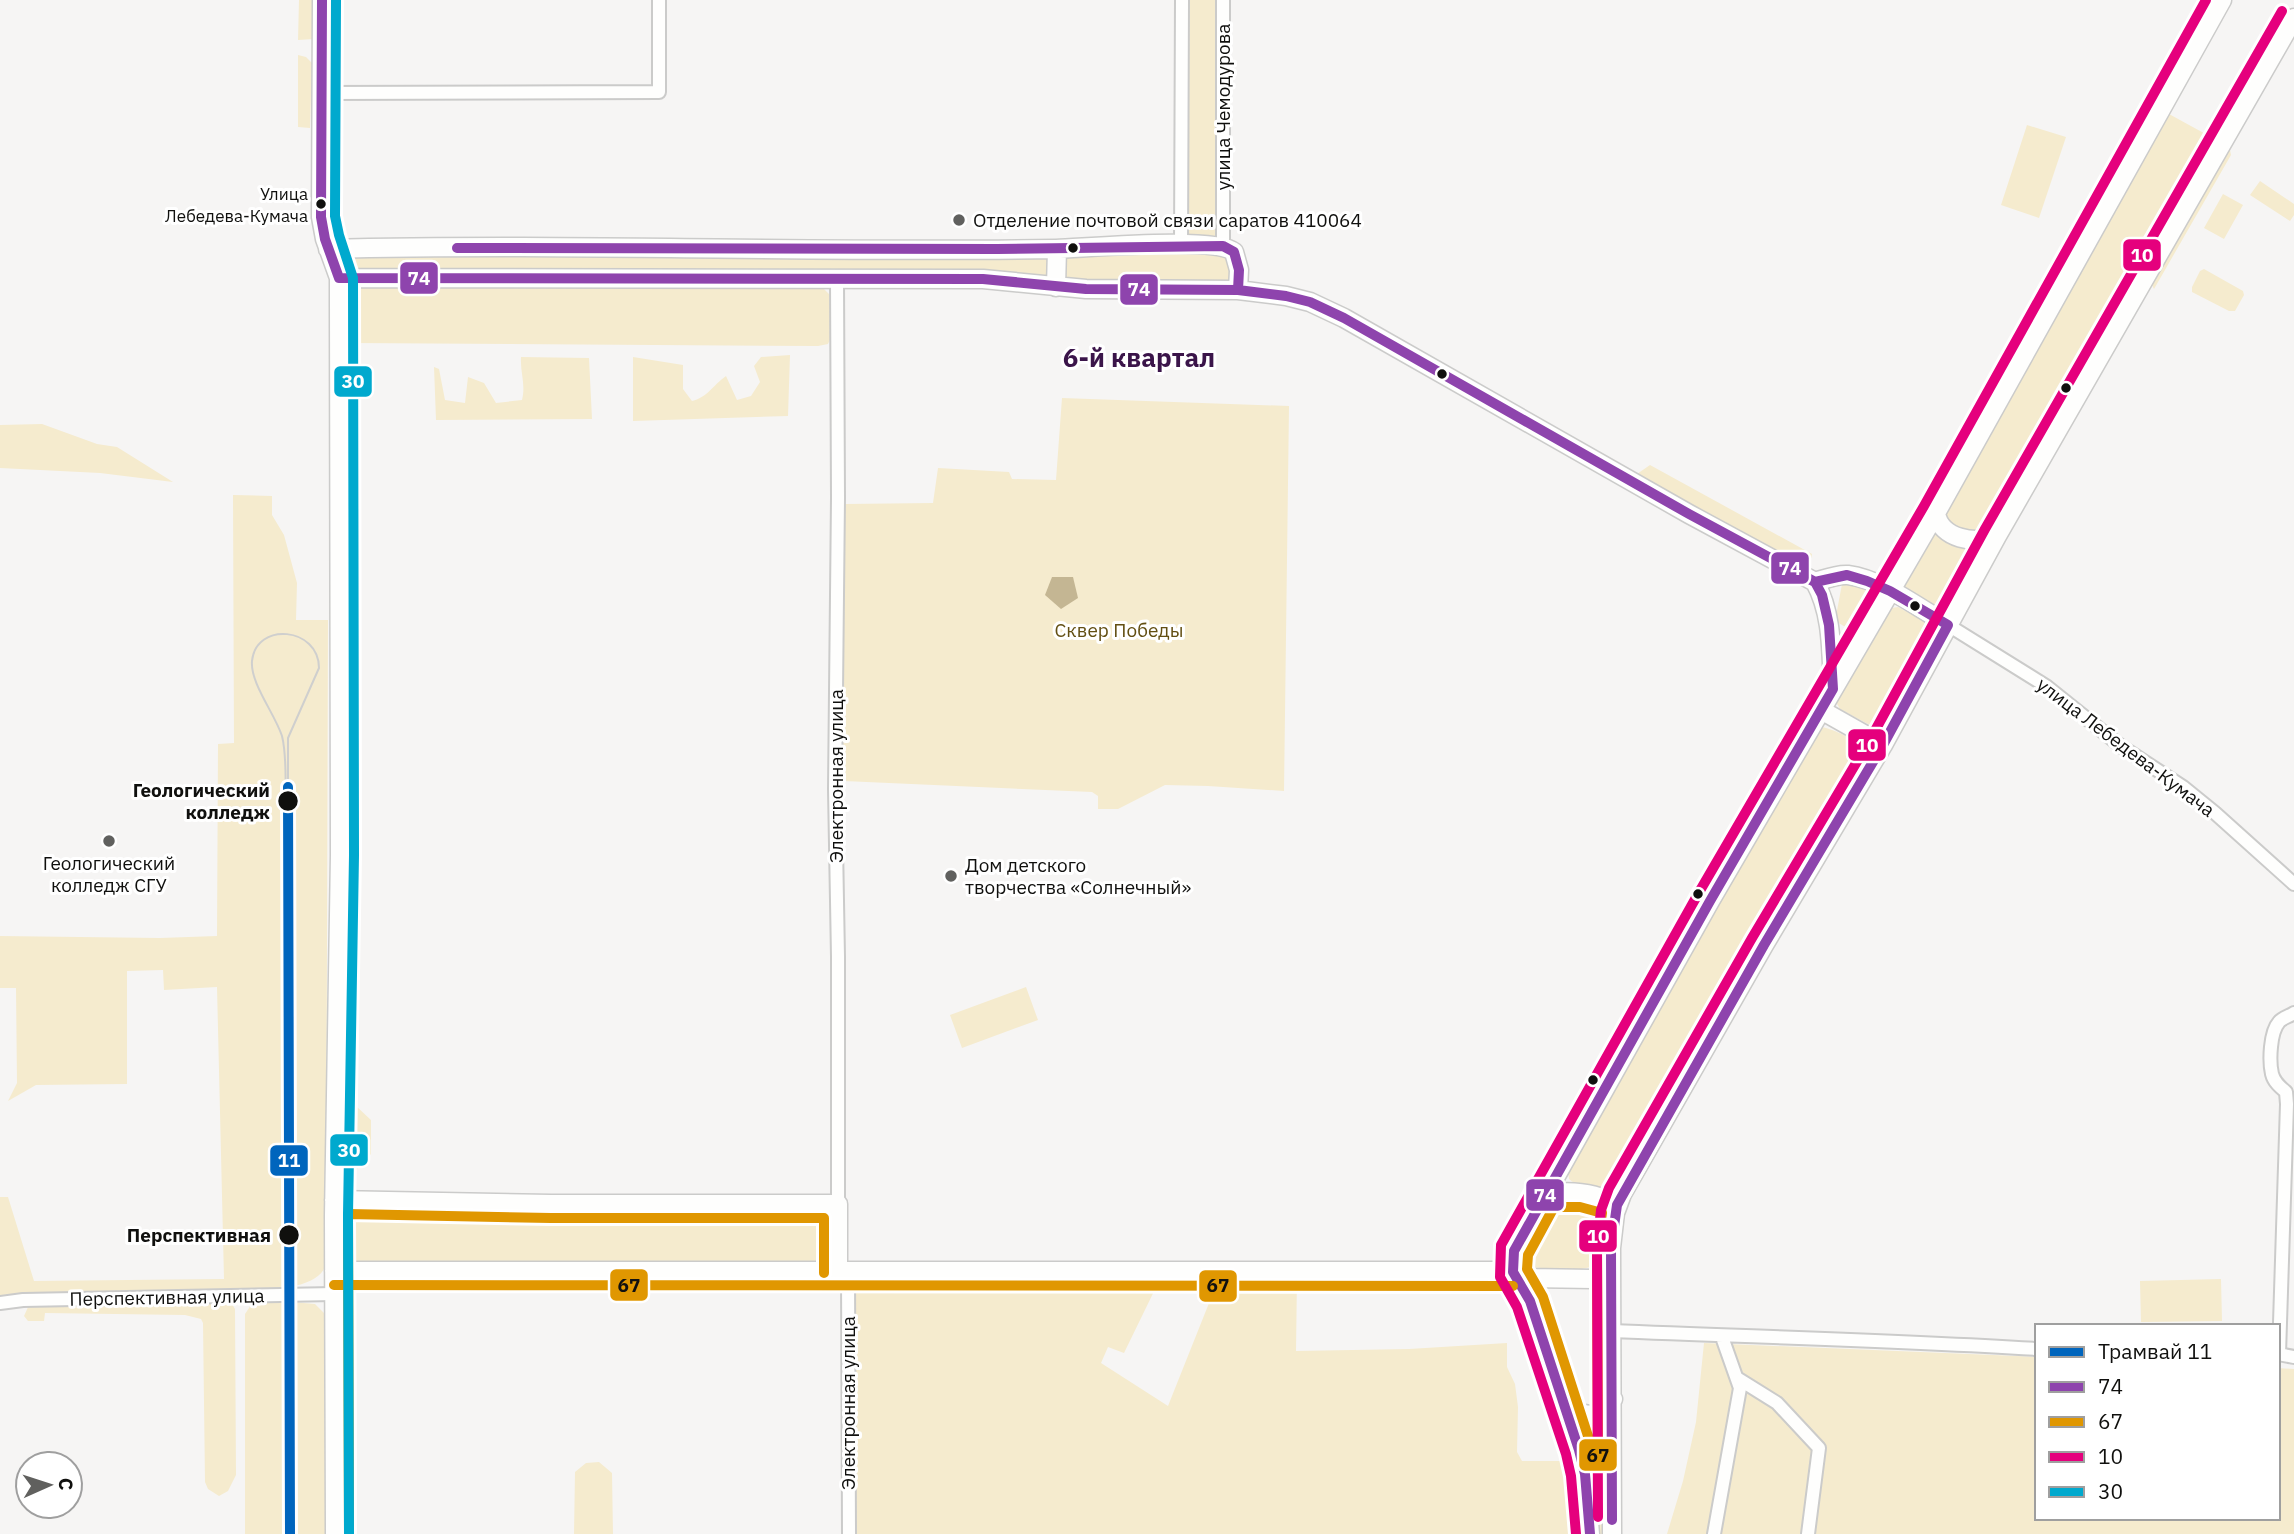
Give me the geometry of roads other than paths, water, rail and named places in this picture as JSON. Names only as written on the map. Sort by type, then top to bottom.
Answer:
[{"type":"main road","points":[[322,0],[321,217],[339,278],[340,855],[334,1200],[335,1534]]},
{"type":"main road","points":[[1590,1534],[1585,1474],[1565,1404],[1530,1301],[1513,1272],[1514,1251],[1710,901],[1936,513],[2222,0]]},
{"type":"main road","points":[[1612,1534],[1611,1248],[1617,1205],[1756,960],[1883,745],[1997,536],[2294,18]]},
{"type":"main road","points":[[328,248],[1057,249],[1223,246],[1234,252],[1240,270],[1238,290]]},
{"type":"main road","points":[[1056,287],[1057,249]]},
{"type":"main road","points":[[339,278],[983,279],[1056,287],[1238,290],[1310,302],[1344,318],[1689,514],[1815,582],[1822,595],[1829,625],[1833,688]]},
{"type":"main road","points":[[1936,513],[1939,525],[1951,534],[1980,541],[1997,536]]},
{"type":"main road","points":[[1815,582],[1847,575],[1890,591],[1948,625]]},
{"type":"main road","points":[[1821,710],[1883,745]]},
{"type":"main road","points":[[1545,1194],[1569,1190],[1605,1198],[1617,1205]]},
{"type":"main road","points":[[334,1200],[551,1204],[838,1204]]},
{"type":"main road","name":"Электронная улица","points":[[838,1204],[843,1273]]},
{"type":"main road","points":[[334,1271],[1513,1272],[1529,1279],[1592,1279],[1611,1273]]},
{"type":"main road","points":[[1565,1404],[1579,1414],[1592,1415],[1606,1410],[1613,1399]]},
{"type":"street","points":[[321,93],[659,92],[659,0]]},
{"type":"street","points":[[1181,245],[1182,0]]},
{"type":"street","name":"улица Чемодурова","points":[[1223,0],[1223,246]]},
{"type":"street","name":"Электронная улица","points":[[837,280],[835,802],[838,1204]]},
{"type":"street","name":"улица Лебедева-Кумача","points":[[1948,625],[2046,686],[2122,747],[2183,788],[2294,884]]},
{"type":"street","points":[[2280,1324],[2287,1104],[2286,1092],[2277,1084],[2272,1074],[2272,1052],[2274,1032],[2279,1021],[2294,1013]]},
{"type":"street","name":"Электронная улица","points":[[843,1273],[849,1534]]},
{"type":"street","name":"Перспективная улица","points":[[0,1303],[23,1300],[334,1294]]},
{"type":"street","points":[[1612,1331],[1723,1337],[1935,1342],[2035,1349]]},
{"type":"street","points":[[1714,1534],[1741,1388],[1723,1337]]},
{"type":"street","points":[[1736,1378],[1777,1403],[1819,1448],[1808,1534]]},
{"type":"tram line","points":[[286,801],[284,744],[279,727],[255,679],[252,661],[256,648],[264,639],[287,634],[299,637],[309,644],[316,654],[319,668],[288,738],[288,787]]},
{"type":"tram line","name":"11","points":[[288,787],[290,1534]]},
{"type":"place","name":"Улица Лебедева-Кумача","points":[[321,204]]},
{"type":"place","name":"Отделение почтовой связи саратов 410064","points":[[959,220]]},
{"type":"place","name":"Геологический колледж","points":[[288,801]]},
{"type":"place","name":"Геологический колледж СГУ","points":[[109,841]]},
{"type":"place","name":"Дом детского творчества «Солнечный»","points":[[951,876]]},
{"type":"place","name":"Перспективная","points":[[289,1235]]},
{"type":"district","name":"6-й квартал","points":[[1139,357]]},
{"type":"park label","name":"Сквер Победы","points":[[1119,630]]}]
